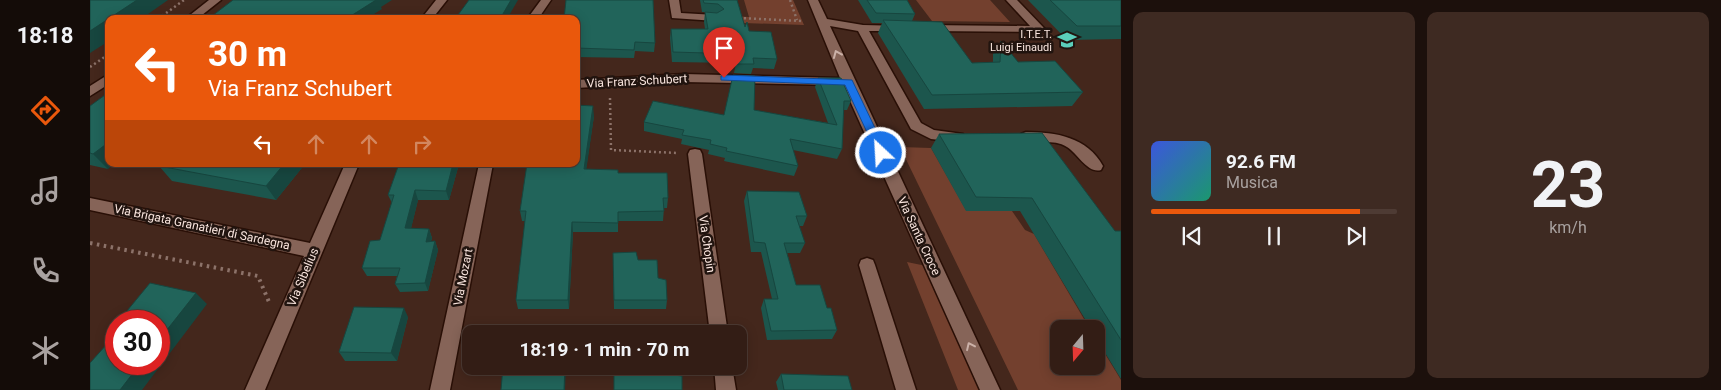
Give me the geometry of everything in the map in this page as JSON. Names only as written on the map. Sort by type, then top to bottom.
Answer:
[{"type":"street","points":[[195,15],[216,0]]},
{"type":"street","points":[[429,15],[442,0]]},
{"type":"street","points":[[535,15],[546,0]]},
{"type":"street","points":[[674,0],[676,16],[716,18]]},
{"type":"street","name":"Via Santa Croce","points":[[814,0],[848,82],[990,390]]},
{"type":"street","points":[[823,22],[863,28],[1040,30],[1011,0]]},
{"type":"street","points":[[863,28],[865,36],[916,126],[931,134],[970,137]]},
{"type":"street","name":"Via Franz Schubert","points":[[580,84],[704,78],[848,82]]},
{"type":"street","points":[[90,92],[105,81]]},
{"type":"street","points":[[1016,138],[1058,137],[1077,146],[1096,166]]},
{"type":"street","name":"Via Chopin","points":[[695,154],[718,325]]},
{"type":"street","name":"Via Sibelius","points":[[255,390],[351,167]]},
{"type":"street","name":"Via Mozart","points":[[440,390],[485,167]]},
{"type":"street","name":"Via Brigata Granatieri di Sardegna","points":[[90,204],[314,251]]},
{"type":"street","points":[[868,265],[906,390]]},
{"type":"street","points":[[724,375],[726,390]]},
{"type":"path","points":[[163,15],[184,0]]},
{"type":"path","points":[[790,0],[798,20]]},
{"type":"path","points":[[716,18],[808,21]]},
{"type":"path","points":[[90,67],[105,57]]},
{"type":"path","points":[[610,82],[611,150],[695,154]]},
{"type":"path","points":[[90,243],[258,276],[269,302],[266,309]]},
{"type":"shaded area","points":[[744,0],[793,0],[804,25],[716,22],[715,15],[749,17]]},
{"type":"shaded area","points":[[916,0],[990,0],[1010,22],[932,21]]},
{"type":"shaded area","points":[[900,147],[931,148],[966,210],[1012,211],[1025,230],[1034,234],[1084,319],[1091,319],[1050,320],[1050,375],[1105,375],[1105,354],[1121,380],[1121,390],[1018,390]]},
{"type":"shaded area","points":[[907,262],[931,267],[982,390],[958,390]]},
{"type":"building","points":[[90,0],[137,0],[114,15],[105,15],[105,21],[90,31]]},
{"type":"building","points":[[233,0],[376,0],[352,15],[213,15]]},
{"type":"building","points":[[469,0],[511,0],[502,15],[458,15]]},
{"type":"building","points":[[566,0],[653,0],[655,43],[635,42],[634,50],[580,48],[580,15],[564,15]]},
{"type":"building","points":[[703,0],[737,0],[745,27],[747,22],[749,31],[771,32],[777,59],[753,58],[754,64],[736,64],[739,54],[673,52],[671,29],[708,29],[705,12],[717,13],[724,9],[718,4],[704,3]]},
{"type":"building","points":[[867,0],[907,0],[915,14],[876,13]]},
{"type":"building","points":[[1050,0],[1121,0],[1121,26],[1077,26]]},
{"type":"building","points":[[883,20],[942,22],[972,63],[1000,62],[1001,41],[1018,62],[1055,61],[1083,92],[932,95]]},
{"type":"building","points":[[733,75],[755,76],[754,110],[837,125],[818,78],[841,78],[851,101],[844,101],[842,149],[790,139],[798,166],[726,151],[727,148],[710,144],[711,140],[682,135],[684,130],[644,122],[653,101],[724,115]]},
{"type":"building","points":[[105,95],[105,145],[93,154],[90,153],[90,106]]},
{"type":"building","points":[[580,105],[593,106],[584,169],[618,170],[618,173],[667,173],[668,198],[663,198],[664,211],[618,212],[618,223],[572,222],[568,300],[516,300],[526,211],[520,211],[527,167],[580,167]]},
{"type":"building","points":[[1042,133],[1115,231],[1121,231],[1121,340],[1032,198],[976,197],[939,134]]},
{"type":"building","points":[[164,167],[282,167],[266,186]]},
{"type":"building","points":[[398,167],[452,167],[446,191],[415,190],[405,228],[429,229],[426,242],[435,241],[425,283],[395,284],[400,268],[362,268],[370,241],[380,240],[394,195],[388,195]]},
{"type":"building","points":[[747,191],[799,192],[807,216],[796,216],[805,243],[784,243],[796,285],[820,285],[827,308],[831,308],[837,330],[771,331],[764,299],[778,299],[765,243],[754,242]]},
{"type":"building","points":[[636,252],[638,260],[657,260],[658,278],[666,280],[667,300],[614,300],[613,253]]},
{"type":"building","points":[[150,283],[196,293],[170,326],[170,310],[128,310]]},
{"type":"building","points":[[354,307],[404,308],[391,353],[339,352]]},
{"type":"building","points":[[105,346],[105,375],[132,375],[120,390],[90,390],[90,363]]},
{"type":"building","points":[[781,374],[848,376],[852,390],[784,390]]},
{"type":"building","points":[[502,375],[565,375],[564,390],[501,390]]},
{"type":"building","points":[[614,375],[682,376],[682,390],[614,390]]},
{"type":"place","name":"I.T.E.T. Luigi Einaudi","points":[[1067,40]]},
{"type":"route","points":[[724,78],[848,82],[881,153]]}]
